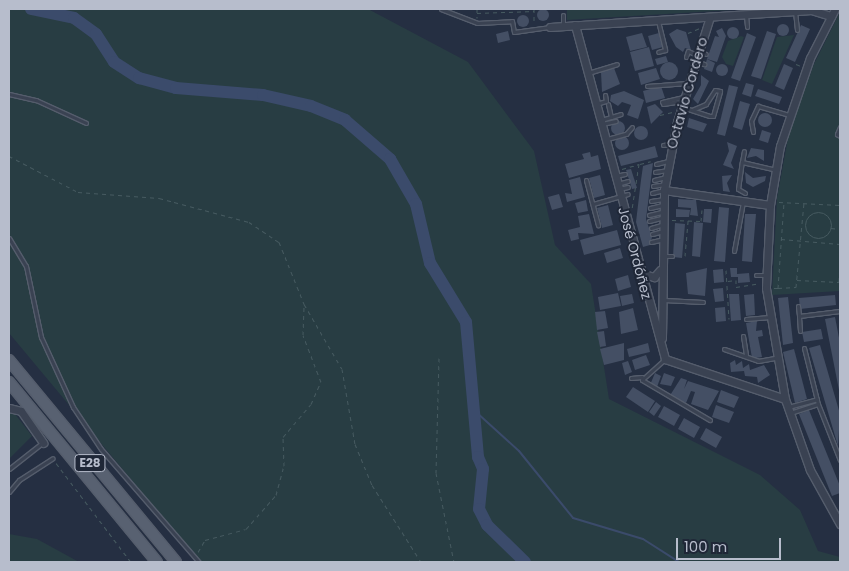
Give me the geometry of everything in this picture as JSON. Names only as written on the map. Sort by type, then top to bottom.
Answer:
[{"type":"main road","name":"E28","points":[[9,360],[176,562]]},
{"type":"main road","name":"E28","points":[[9,382],[157,562]]},
{"type":"street","points":[[835,9],[788,114],[770,203],[766,282],[768,317],[775,358],[787,407],[810,470],[840,524]]},
{"type":"street","points":[[550,26],[795,11],[831,16]]},
{"type":"street","name":"Octavio Cordero","points":[[662,348],[660,256],[661,219],[666,180],[672,144],[684,106],[688,83],[710,17]]},
{"type":"street","name":"José Ordóñez","points":[[575,25],[605,140],[615,162],[617,187],[665,359]]},
{"type":"street","points":[[666,180],[743,202],[770,203]]},
{"type":"street","points":[[640,273],[654,277],[660,270]]},
{"type":"street","points":[[665,359],[787,407]]},
{"type":"street","points":[[9,408],[21,411],[43,442]]},
{"type":"lane","points":[[440,9],[477,24],[512,21],[514,32],[550,26]]},
{"type":"lane","points":[[795,11],[797,30]]},
{"type":"lane","points":[[563,14],[564,26]]},
{"type":"lane","points":[[746,14],[747,27]]},
{"type":"lane","points":[[658,20],[666,50],[658,52]]},
{"type":"lane","points":[[686,57],[688,51],[697,56],[704,64]]},
{"type":"lane","points":[[697,56],[706,54]]},
{"type":"lane","points":[[588,73],[617,64]]},
{"type":"lane","points":[[647,86],[688,83]]},
{"type":"lane","points":[[662,103],[684,106],[715,116],[720,91],[715,90],[709,102],[684,106]]},
{"type":"lane","points":[[9,94],[36,100],[86,124]]},
{"type":"lane","points":[[596,104],[606,101],[604,95]]},
{"type":"lane","points":[[608,104],[611,117]]},
{"type":"lane","points":[[753,132],[752,122],[758,106],[788,114]]},
{"type":"lane","points":[[601,122],[621,114]]},
{"type":"lane","points":[[601,122],[616,121]]},
{"type":"lane","points":[[605,140],[626,134],[632,127]]},
{"type":"lane","points":[[838,135],[840,127]]},
{"type":"lane","points":[[663,145],[672,144]]},
{"type":"lane","points":[[744,151],[738,189],[745,193]]},
{"type":"lane","points":[[655,162],[669,160]]},
{"type":"lane","points":[[742,162],[776,170]]},
{"type":"lane","points":[[655,172],[666,180]]},
{"type":"lane","points":[[617,187],[625,174]]},
{"type":"lane","points":[[586,180],[598,225]]},
{"type":"lane","points":[[654,180],[666,180]]},
{"type":"lane","points":[[653,186],[666,180]]},
{"type":"lane","points":[[652,193],[666,180]]},
{"type":"lane","points":[[593,204],[628,181]]},
{"type":"lane","points":[[617,187],[628,187]]},
{"type":"lane","points":[[617,187],[628,194]]},
{"type":"lane","points":[[651,201],[661,219]]},
{"type":"lane","points":[[734,251],[743,202]]},
{"type":"lane","points":[[650,208],[661,219]]},
{"type":"lane","points":[[649,215],[661,219]]},
{"type":"lane","points":[[649,221],[661,219]]},
{"type":"lane","points":[[651,228],[661,219]]},
{"type":"lane","points":[[652,234],[661,219]]},
{"type":"lane","points":[[651,242],[661,219]]},
{"type":"lane","points":[[9,238],[26,266],[41,337],[73,407],[101,449],[199,562]]},
{"type":"lane","points":[[660,256],[672,256]]},
{"type":"lane","points":[[756,275],[766,282]]},
{"type":"lane","points":[[661,300],[703,302]]},
{"type":"lane","points":[[798,306],[800,331]]},
{"type":"lane","points":[[799,316],[840,311]]},
{"type":"lane","points":[[746,319],[768,317]]},
{"type":"lane","points":[[743,336],[746,356]]},
{"type":"lane","points":[[804,348],[816,399],[840,460]]},
{"type":"lane","points":[[724,349],[758,361],[775,358]]},
{"type":"lane","points":[[631,378],[642,377],[665,359]]},
{"type":"lane","points":[[642,377],[667,398],[710,420]]},
{"type":"lane","points":[[787,407],[816,399]]},
{"type":"lane","points":[[787,407],[818,404]]},
{"type":"lane","points":[[9,468],[43,442]]},
{"type":"lane","points":[[9,492],[19,480],[53,458]]},
{"type":"path","points":[[477,9],[477,24]]},
{"type":"path","points":[[477,13],[534,10],[535,29]]},
{"type":"path","points":[[688,33],[706,28]]},
{"type":"path","points":[[660,115],[684,106]]},
{"type":"path","points":[[9,156],[78,192],[159,198],[265,229],[279,242],[304,304],[342,369],[355,444],[372,485],[421,562]]},
{"type":"path","points":[[622,168],[655,162]]},
{"type":"path","points":[[625,214],[632,212],[639,164]]},
{"type":"path","points":[[778,288],[784,202]]},
{"type":"path","points":[[770,203],[840,205]]},
{"type":"path","points":[[727,281],[736,280],[736,287],[766,282],[778,288],[796,287],[802,241],[804,203]]},
{"type":"path","points":[[673,220],[701,221],[702,210]]},
{"type":"path","points":[[819,213],[828,218],[830,228],[824,237],[813,237],[805,222],[819,213]]},
{"type":"path","points":[[685,256],[688,220]]},
{"type":"path","points":[[830,228],[840,229]]},
{"type":"path","points":[[781,239],[840,244]]},
{"type":"path","points":[[686,241],[691,241]]},
{"type":"path","points":[[797,280],[839,282],[840,265]]},
{"type":"path","points":[[726,270],[729,318]]},
{"type":"path","points":[[195,558],[205,540],[246,529],[276,495],[283,472],[285,431],[306,412],[321,382],[303,335],[304,304]]},
{"type":"path","points":[[439,358],[436,472],[454,562]]},
{"type":"path","points":[[53,458],[131,562]]},
{"type":"green space","points":[[9,9],[368,9],[468,62],[534,151],[555,245],[591,284],[609,399],[760,475],[800,510],[818,551],[840,557],[840,562],[200,562],[9,333]]},
{"type":"green space","points":[[567,9],[748,9],[567,20]]},
{"type":"green space","points":[[840,12],[840,291],[772,295],[777,198],[789,133],[814,64]]},
{"type":"green space","points":[[794,35],[772,84],[762,80],[777,37]]},
{"type":"green space","points":[[741,36],[744,37],[733,66],[726,64],[722,57],[728,41]]},
{"type":"green space","points":[[12,410],[32,436],[9,459],[9,412]]},
{"type":"green space","points":[[9,534],[37,539],[79,562],[9,562]]},
{"type":"building","points":[[543,9],[549,15],[543,21],[537,15]]},
{"type":"building","points":[[521,15],[525,15],[529,21],[525,27],[521,27],[517,23],[517,19]]},
{"type":"building","points":[[781,24],[785,24],[789,30],[785,36],[781,36],[777,32],[777,28]]},
{"type":"building","points":[[801,25],[810,29],[795,62],[786,58]]},
{"type":"building","points":[[731,27],[735,27],[739,33],[735,39],[731,39],[727,35],[727,31]]},
{"type":"building","points":[[722,28],[726,36],[717,62],[707,59],[715,36],[719,37],[716,31]]},
{"type":"building","points":[[677,29],[686,32],[691,50],[685,48],[683,52],[676,47],[669,34]]},
{"type":"building","points":[[508,31],[510,40],[498,43],[496,34]]},
{"type":"building","points":[[767,31],[776,34],[761,79],[751,76]]},
{"type":"building","points":[[642,33],[647,47],[630,51],[626,37]]},
{"type":"building","points":[[659,33],[663,47],[652,50],[648,36]]},
{"type":"building","points":[[747,33],[756,37],[740,81],[731,78]]},
{"type":"building","points":[[649,47],[654,66],[635,71],[630,52]]},
{"type":"building","points":[[666,56],[668,62],[657,65],[655,59]]},
{"type":"building","points":[[707,59],[715,63],[712,72],[704,69]]},
{"type":"building","points":[[665,62],[673,62],[678,67],[676,78],[665,80],[660,75],[660,67]]},
{"type":"building","points":[[720,64],[724,64],[728,70],[724,76],[720,76],[716,72],[716,68]]},
{"type":"building","points":[[784,64],[793,68],[784,90],[775,86]]},
{"type":"building","points":[[614,68],[620,84],[602,92],[601,72]]},
{"type":"building","points":[[656,68],[660,79],[641,85],[638,73]]},
{"type":"building","points":[[701,75],[709,81],[698,104],[693,99],[701,85]]},
{"type":"building","points":[[746,83],[754,85],[751,97],[742,94]]},
{"type":"building","points":[[729,85],[738,87],[725,136],[717,134]]},
{"type":"building","points":[[661,86],[665,98],[646,103],[643,91]]},
{"type":"building","points":[[758,89],[782,97],[779,104],[755,96]]},
{"type":"building","points":[[624,91],[644,100],[638,119],[627,115],[631,105],[622,102],[618,106],[610,101],[611,95]]},
{"type":"building","points":[[740,101],[750,104],[742,130],[733,127]]},
{"type":"building","points":[[655,104],[663,112],[651,124],[647,107]]},
{"type":"building","points":[[762,113],[768,113],[772,120],[768,127],[762,127],[758,123],[758,117]]},
{"type":"building","points":[[689,118],[707,124],[703,132],[687,127]]},
{"type":"building","points":[[618,121],[623,123],[625,128],[623,133],[618,135],[613,133],[611,128],[613,123]]},
{"type":"building","points":[[641,126],[646,128],[648,133],[646,138],[641,140],[636,138],[634,133],[636,128]]},
{"type":"building","points":[[762,130],[771,133],[768,143],[759,140]]},
{"type":"building","points":[[622,136],[627,138],[629,143],[627,148],[622,150],[617,148],[615,143],[617,138]]},
{"type":"building","points":[[727,142],[737,146],[731,163],[734,169],[723,165],[729,151]]},
{"type":"building","points":[[655,146],[658,157],[621,166],[618,156]]},
{"type":"building","points":[[751,148],[764,150],[764,161],[756,156],[747,158]]},
{"type":"building","points":[[590,152],[591,157],[598,155],[601,169],[569,178],[565,164],[584,159],[582,154]]},
{"type":"building","points":[[653,163],[646,219],[652,237],[650,245],[643,247],[636,222],[641,180],[643,166]]},
{"type":"building","points":[[631,169],[637,188],[632,189],[626,170]]},
{"type":"building","points":[[745,172],[753,178],[766,176],[765,181],[753,187],[746,183]]},
{"type":"building","points":[[600,175],[605,195],[594,198],[589,178]]},
{"type":"building","points":[[732,175],[727,183],[730,192],[723,191],[722,176]]},
{"type":"building","points":[[580,177],[585,197],[567,202],[565,193],[572,194],[569,180]]},
{"type":"building","points":[[559,194],[563,207],[552,210],[548,197]]},
{"type":"building","points":[[678,199],[696,200],[698,216],[690,215],[691,208],[678,207]]},
{"type":"building","points":[[586,200],[588,211],[578,213],[575,203]]},
{"type":"building","points":[[608,205],[613,225],[602,228],[597,208]]},
{"type":"building","points":[[719,207],[729,208],[725,262],[714,261]]},
{"type":"building","points":[[676,209],[690,210],[689,217],[676,217]]},
{"type":"building","points":[[704,209],[712,209],[711,223],[703,222]]},
{"type":"building","points":[[589,214],[594,234],[578,233],[579,239],[571,241],[568,230],[580,227],[578,216]]},
{"type":"building","points":[[745,214],[756,214],[752,262],[742,261]]},
{"type":"building","points":[[694,222],[703,223],[700,257],[692,256]]},
{"type":"building","points":[[675,223],[685,224],[682,258],[673,257]]},
{"type":"building","points":[[617,230],[621,245],[584,255],[580,240]]},
{"type":"building","points":[[620,248],[623,258],[607,263],[604,253]]},
{"type":"building","points":[[707,268],[705,296],[688,294],[686,273]]},
{"type":"building","points":[[730,268],[737,268],[737,274],[749,273],[750,282],[738,283],[738,277],[731,277]]},
{"type":"building","points":[[723,269],[724,282],[714,283],[713,270]]},
{"type":"building","points":[[628,275],[631,287],[618,291],[615,279]]},
{"type":"building","points":[[723,288],[724,301],[715,302],[713,289]]},
{"type":"building","points":[[618,293],[621,306],[600,310],[598,297]]},
{"type":"building","points":[[632,294],[634,303],[622,306],[620,296]]},
{"type":"building","points":[[729,294],[739,294],[741,320],[731,321]]},
{"type":"building","points":[[754,294],[755,315],[746,316],[744,295]]},
{"type":"building","points":[[835,295],[836,305],[800,309],[799,298]]},
{"type":"building","points":[[788,297],[793,343],[783,345],[778,298]]},
{"type":"building","points":[[725,307],[726,321],[716,322],[715,308]]},
{"type":"building","points":[[633,308],[638,330],[621,334],[619,312]]},
{"type":"building","points":[[605,311],[608,328],[597,330],[595,312]]},
{"type":"building","points":[[835,317],[840,343],[839,390],[825,319]]},
{"type":"building","points":[[757,321],[756,331],[762,330],[763,336],[758,337],[762,357],[752,358],[746,323]]},
{"type":"building","points":[[821,329],[823,339],[804,342],[802,332]]},
{"type":"building","points":[[604,331],[606,346],[600,347],[597,332]]},
{"type":"building","points":[[624,343],[624,360],[604,365],[600,349]]},
{"type":"building","points":[[648,343],[650,352],[629,357],[627,349]]},
{"type":"building","points":[[820,345],[840,414],[838,446],[809,348]]},
{"type":"building","points":[[794,349],[807,399],[795,403],[783,352]]},
{"type":"building","points":[[646,355],[650,365],[635,370],[632,360]]},
{"type":"building","points":[[735,360],[736,365],[742,361],[743,368],[749,364],[750,370],[764,365],[770,375],[758,383],[757,377],[745,376],[744,371],[731,372],[730,363]]},
{"type":"building","points":[[628,361],[632,372],[625,375],[622,363]]},
{"type":"building","points":[[655,373],[661,376],[657,387],[650,385]]},
{"type":"building","points":[[664,373],[675,377],[671,386],[660,384]]},
{"type":"building","points":[[681,378],[687,380],[684,389],[688,381],[719,391],[708,410],[691,404],[695,392],[691,391],[686,403],[669,397]]},
{"type":"building","points":[[633,387],[655,401],[648,412],[626,397]]},
{"type":"building","points":[[721,390],[739,397],[734,408],[717,402]]},
{"type":"building","points":[[656,402],[661,406],[654,416],[649,412]]},
{"type":"building","points":[[716,405],[734,412],[729,423],[712,417]]},
{"type":"building","points":[[664,406],[680,415],[674,426],[658,417]]},
{"type":"building","points":[[809,410],[840,486],[840,493],[832,496],[799,414]]},
{"type":"building","points":[[684,418],[700,427],[694,438],[678,429]]},
{"type":"building","points":[[706,428],[722,437],[716,448],[700,439]]},
{"type":"waterway","points":[[31,9],[74,18],[96,34],[114,62],[139,78],[176,88],[263,95],[311,106],[345,120],[390,159],[416,204],[430,263],[466,322],[478,457],[483,469],[479,509],[487,525],[525,562]]},
{"type":"waterway","points":[[476,412],[519,451],[573,518],[643,539],[679,562]]}]
